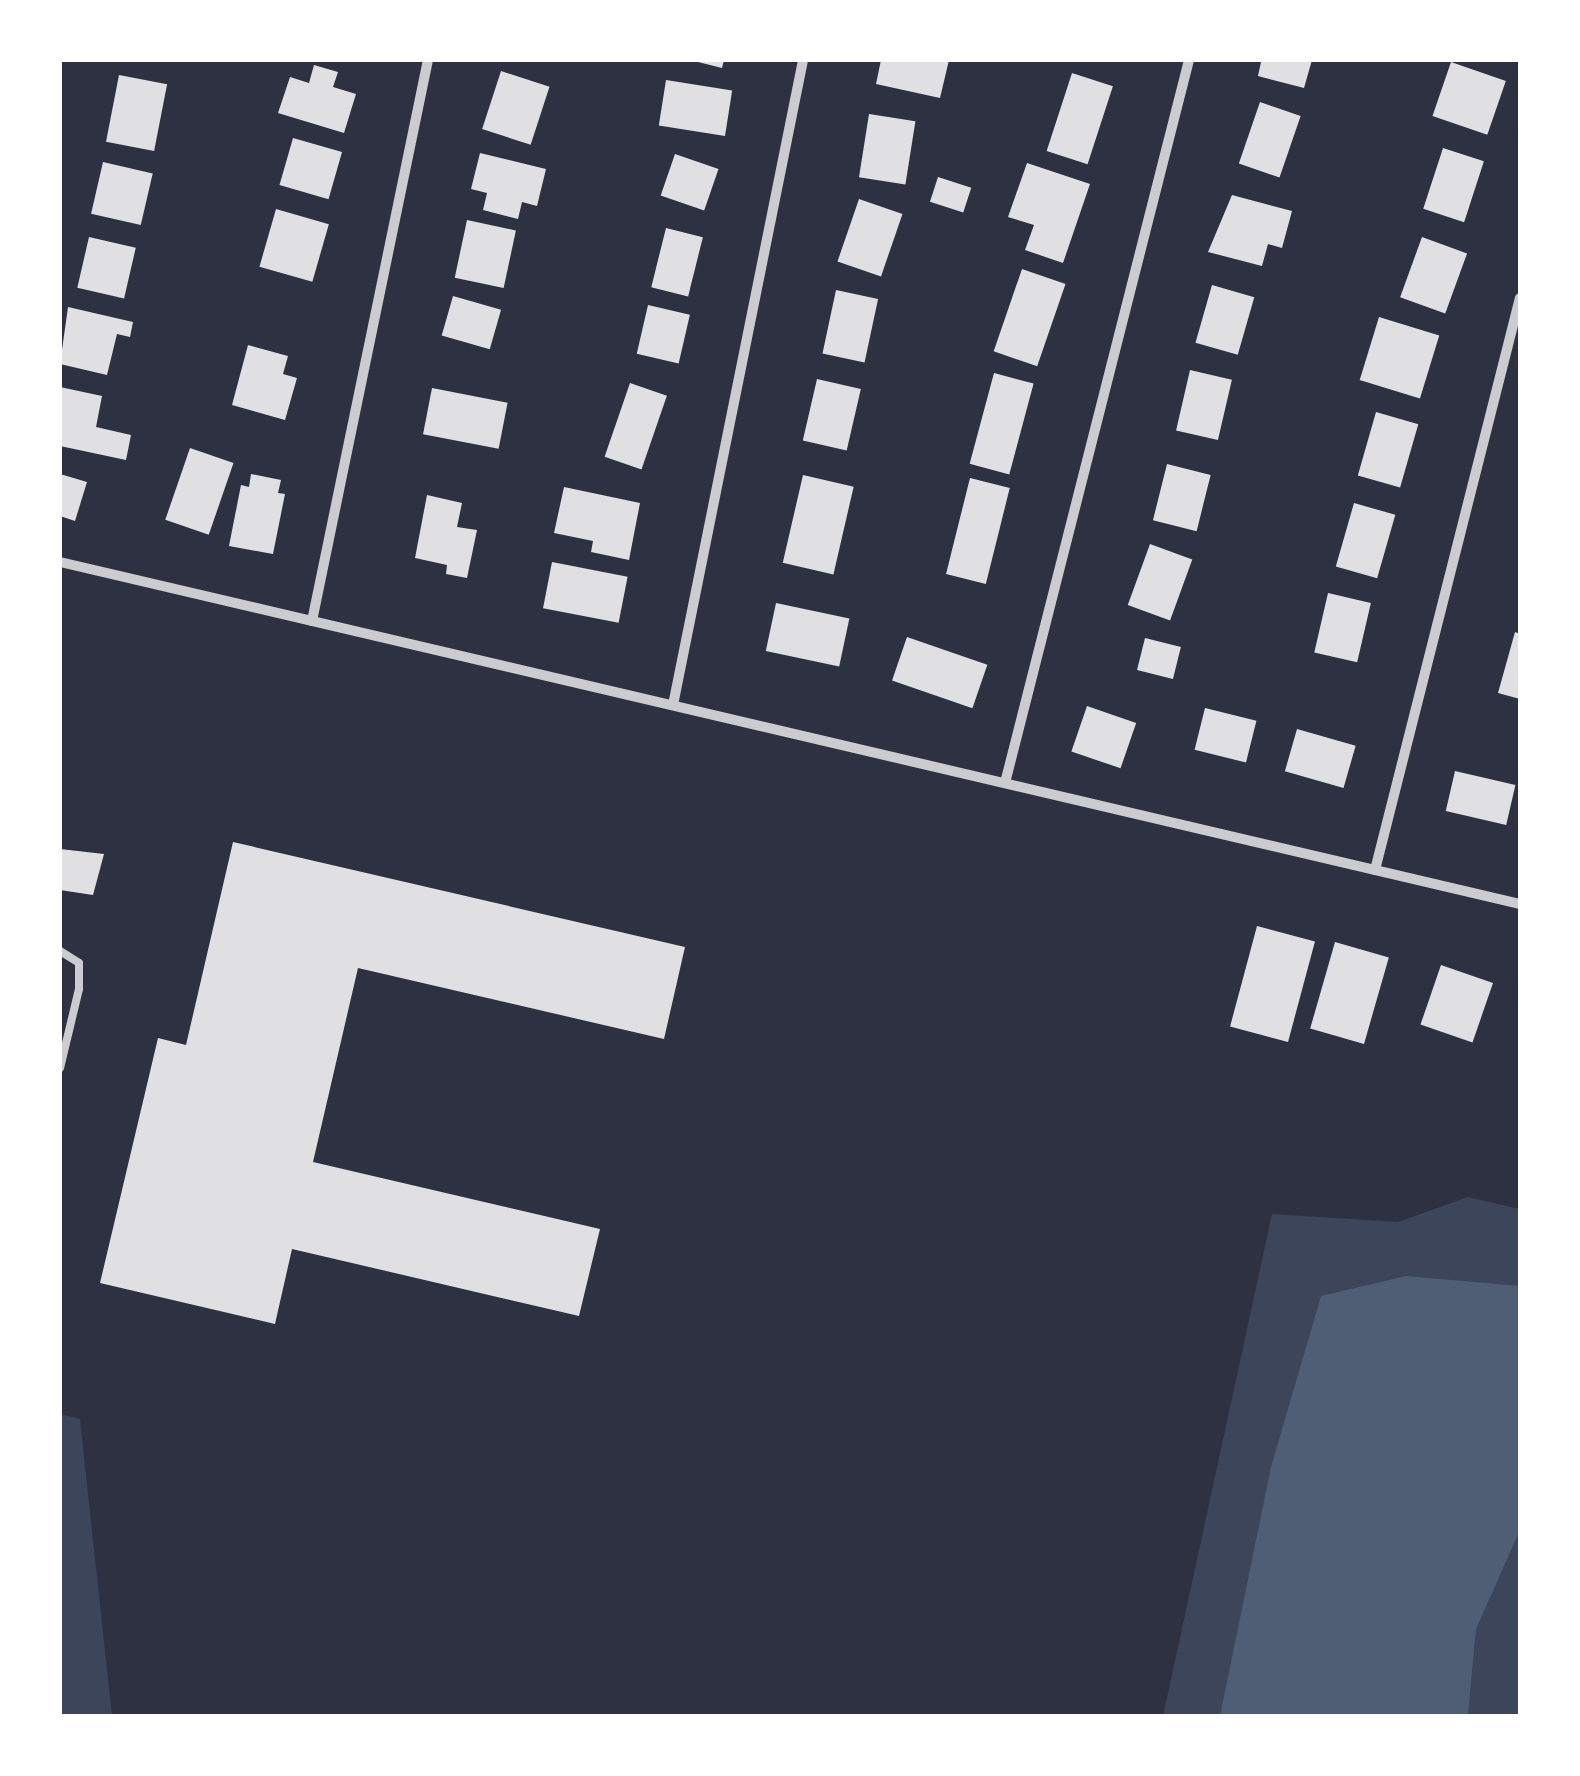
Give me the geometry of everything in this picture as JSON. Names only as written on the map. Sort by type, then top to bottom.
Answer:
[{"type":"street","points":[[312,621],[428,60]]},
{"type":"street","points":[[673,706],[803,60]]},
{"type":"street","points":[[1005,783],[1189,60]]},
{"type":"street","points":[[1375,870],[1520,298]]},
{"type":"street","points":[[60,562],[1520,904]]},
{"type":"lane","points":[[60,951],[78,964],[79,989],[60,1068]]},
{"type":"shaded area","points":[[1468,1197],[1520,1209],[1520,1716],[1163,1716],[1272,1214],[1398,1222]]},
{"type":"shaded area","points":[[1406,1276],[1520,1286],[1520,1530],[1476,1629],[1468,1714],[1220,1716],[1271,1467],[1321,1296]]},
{"type":"shaded area","points":[[60,1414],[80,1419],[112,1716],[60,1716]]},
{"type":"building","points":[[690,60],[724,60],[722,68]]},
{"type":"building","points":[[881,60],[949,60],[940,98],[876,84]]},
{"type":"building","points":[[1312,60],[1304,88],[1258,76],[1261,62]]},
{"type":"building","points":[[1451,62],[1506,81],[1487,135],[1432,116]]},
{"type":"building","points":[[314,65],[338,72],[333,87],[356,94],[344,133],[278,113],[290,77],[309,83]]},
{"type":"building","points":[[501,71],[550,87],[531,145],[482,129]]},
{"type":"building","points":[[1072,73],[1113,86],[1088,164],[1047,151]]},
{"type":"building","points":[[119,75],[167,84],[154,151],[106,142]]},
{"type":"building","points":[[666,80],[732,90],[725,136],[659,125]]},
{"type":"building","points":[[1260,102],[1301,116],[1279,177],[1239,163]]},
{"type":"building","points":[[869,114],[915,121],[905,185],[859,177]]},
{"type":"building","points":[[293,138],[342,152],[329,199],[279,185]]},
{"type":"building","points":[[1443,148],[1484,161],[1464,222],[1423,209]]},
{"type":"building","points":[[480,153],[546,169],[537,206],[522,202],[518,219],[483,210],[487,193],[471,189]]},
{"type":"building","points":[[675,154],[718,169],[704,211],[661,196]]},
{"type":"building","points":[[103,162],[153,173],[141,225],[91,214]]},
{"type":"building","points":[[1027,163],[1090,184],[1063,263],[1025,250],[1034,225],[1008,217]]},
{"type":"building","points":[[938,177],[971,188],[963,213],[930,202]]},
{"type":"building","points":[[1232,195],[1292,211],[1282,248],[1268,244],[1262,266],[1208,252]]},
{"type":"building","points":[[859,199],[902,214],[881,276],[838,261]]},
{"type":"building","points":[[276,209],[329,224],[312,282],[259,267]]},
{"type":"building","points":[[467,220],[516,230],[504,288],[455,278]]},
{"type":"building","points":[[666,228],[703,237],[688,296],[651,287]]},
{"type":"building","points":[[89,237],[136,248],[124,298],[77,288]]},
{"type":"building","points":[[1422,237],[1467,253],[1445,314],[1400,297]]},
{"type":"building","points":[[1022,269],[1065,284],[1037,366],[994,351]]},
{"type":"building","points":[[1212,285],[1254,297],[1238,355],[1195,343]]},
{"type":"building","points":[[836,290],[878,299],[865,363],[822,354]]},
{"type":"building","points":[[453,296],[501,310],[490,349],[442,335]]},
{"type":"building","points":[[648,305],[690,315],[679,363],[637,354]]},
{"type":"building","points":[[68,307],[133,322],[130,337],[117,334],[107,375],[60,364]]},
{"type":"building","points":[[1379,317],[1439,335],[1420,399],[1360,380]]},
{"type":"building","points":[[248,345],[288,356],[283,374],[297,378],[285,420],[232,405]]},
{"type":"building","points":[[1190,370],[1232,380],[1218,440],[1176,430]]},
{"type":"building","points":[[994,373],[1034,384],[1009,474],[970,464]]},
{"type":"building","points":[[817,379],[861,389],[847,451],[803,440]]},
{"type":"building","points":[[630,383],[667,396],[641,469],[605,457]]},
{"type":"building","points":[[60,387],[102,396],[96,427],[131,435],[126,460],[60,446]]},
{"type":"building","points":[[432,388],[508,403],[499,449],[423,434]]},
{"type":"building","points":[[1376,412],[1418,424],[1400,488],[1358,475]]},
{"type":"building","points":[[190,448],[233,463],[209,535],[165,520]]},
{"type":"building","points":[[1167,464],[1211,475],[1197,531],[1153,520]]},
{"type":"building","points":[[60,474],[87,482],[75,521],[60,516]]},
{"type":"building","points":[[251,474],[281,480],[278,493],[285,494],[273,554],[229,546],[241,485],[249,487]]},
{"type":"building","points":[[803,475],[854,487],[833,574],[783,563]]},
{"type":"building","points":[[970,478],[1010,488],[986,584],[946,574]]},
{"type":"building","points":[[564,487],[640,503],[629,560],[591,552],[593,541],[554,533]]},
{"type":"building","points":[[427,495],[462,503],[457,527],[477,530],[467,578],[446,574],[447,565],[415,558]]},
{"type":"building","points":[[1354,503],[1395,515],[1377,578],[1336,566]]},
{"type":"building","points":[[1150,544],[1192,559],[1170,620],[1128,605]]},
{"type":"building","points":[[552,562],[628,577],[619,623],[543,608]]},
{"type":"building","points":[[1328,593],[1371,603],[1357,662],[1314,652]]},
{"type":"building","points":[[776,603],[849,619],[839,667],[766,651]]},
{"type":"building","points":[[1515,632],[1520,634],[1520,699],[1498,693]]},
{"type":"building","points":[[907,637],[987,665],[972,708],[892,680]]},
{"type":"building","points":[[1145,638],[1181,647],[1173,679],[1137,670]]},
{"type":"building","points":[[1087,706],[1136,723],[1121,768],[1071,751]]},
{"type":"building","points":[[1205,708],[1256,721],[1246,763],[1195,750]]},
{"type":"building","points":[[1297,729],[1356,746],[1344,788],[1285,771]]},
{"type":"building","points":[[1455,771],[1515,785],[1506,825],[1446,811]]},
{"type":"building","points":[[233,842],[685,947],[664,1039],[358,968],[313,1162],[600,1229],[579,1316],[292,1249],[275,1324],[100,1283],[158,1038],[186,1045]]},
{"type":"building","points":[[60,849],[104,854],[93,895],[60,890]]},
{"type":"building","points":[[1257,926],[1315,942],[1288,1042],[1230,1026]]},
{"type":"building","points":[[1335,942],[1389,957],[1364,1044],[1310,1029]]},
{"type":"building","points":[[1441,965],[1493,983],[1472,1042],[1420,1025]]}]
